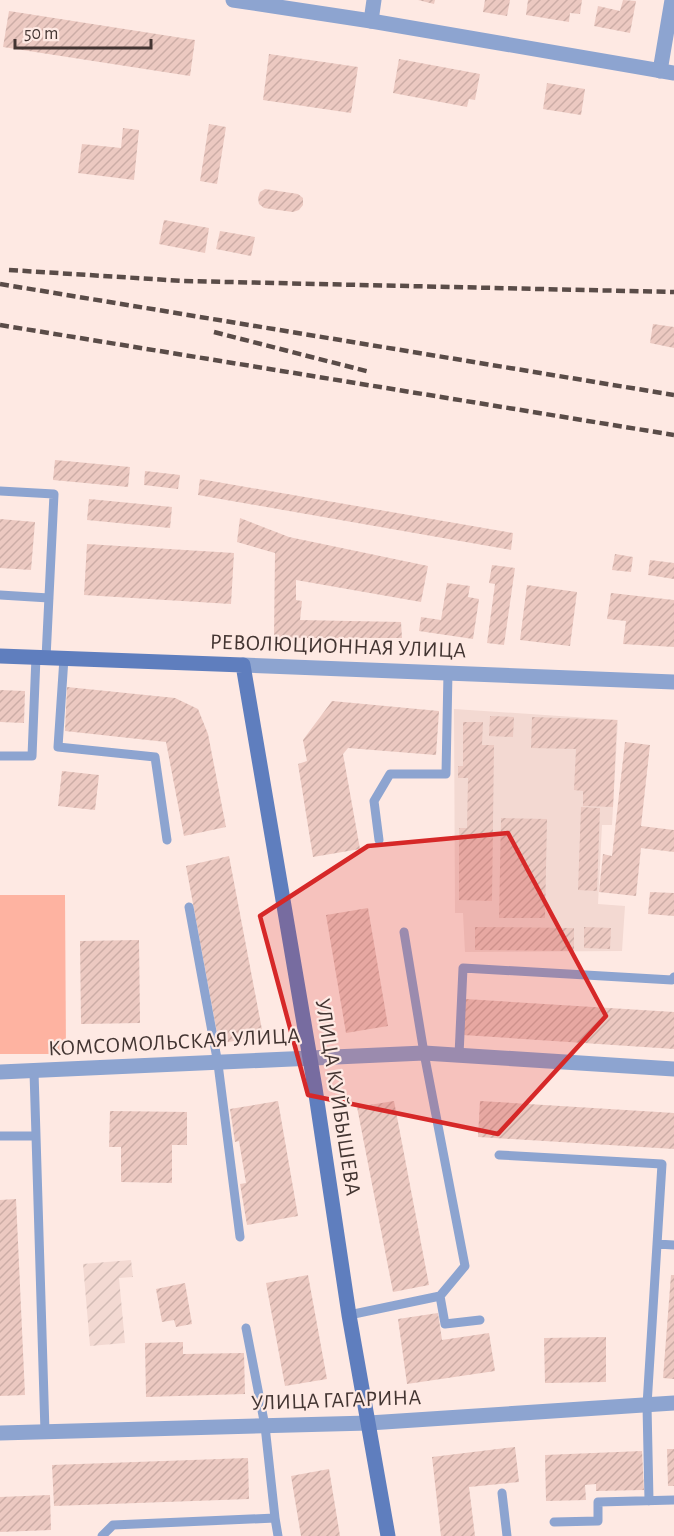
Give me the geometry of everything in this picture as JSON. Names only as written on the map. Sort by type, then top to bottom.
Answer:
[{"type":"main road","name":"РЕВОЛЮЦИОННАЯ УЛИЦА","points":[[0,656],[243,665]]},
{"type":"main road","name":"УЛИЦА КУЙБЫШЕВА","points":[[243,665],[310,1057],[349,1315],[388,1536]]},
{"type":"street","points":[[233,0],[667,72],[672,0]]},
{"type":"street","points":[[370,21],[374,0]]},
{"type":"street","name":"РЕВОЛЮЦИОННАЯ УЛИЦА","points":[[243,665],[674,682]]},
{"type":"street","name":"КОМСОМОЛЬСКАЯ УЛИЦА","points":[[0,1072],[424,1053],[674,1069]]},
{"type":"street","name":"УЛИЦА ГАГАРИНА","points":[[0,1433],[369,1423],[674,1403]]},
{"type":"lane","points":[[0,491],[54,494],[49,598],[32,756],[0,756]]},
{"type":"lane","points":[[0,595],[49,598]]},
{"type":"lane","points":[[64,658],[58,747],[155,757],[167,840]]},
{"type":"lane","points":[[379,840],[374,801],[390,774],[446,774],[448,672]]},
{"type":"lane","points":[[189,907],[218,1064],[240,1237]]},
{"type":"lane","points":[[349,1315],[440,1296],[465,1266],[424,1053],[404,932]]},
{"type":"lane","points":[[459,1055],[463,968],[672,980],[674,977]]},
{"type":"lane","points":[[34,1072],[45,1432]]},
{"type":"lane","points":[[0,1136],[36,1136]]},
{"type":"lane","points":[[499,1155],[662,1164],[647,1405],[649,1501]]},
{"type":"lane","points":[[657,1244],[674,1245]]},
{"type":"lane","points":[[440,1296],[445,1324],[480,1320]]},
{"type":"lane","points":[[246,1328],[265,1426],[278,1536]]},
{"type":"lane","points":[[502,1493],[507,1536]]},
{"type":"lane","points":[[554,1522],[598,1521],[598,1502],[674,1500]]},
{"type":"lane","points":[[102,1536],[113,1525],[275,1518]]},
{"type":"highlighted area","points":[[508,833],[606,1016],[498,1134],[308,1095],[260,916],[368,846]]},
{"type":"shaded area","points":[[454,709],[618,720],[612,825],[602,825],[598,904],[625,906],[622,951],[465,952],[463,913],[455,913]]},
{"type":"shaded area","points":[[0,895],[65,895],[66,1054],[0,1054]]},
{"type":"shaded area","points":[[131,1260],[133,1277],[119,1278],[125,1343],[90,1346],[83,1264]]},
{"type":"building","points":[[418,0],[435,0],[434,4]]},
{"type":"building","points":[[485,0],[510,0],[507,16],[483,12]]},
{"type":"building","points":[[528,0],[582,0],[580,14],[570,13],[569,22],[526,15]]},
{"type":"building","points":[[623,0],[636,1],[630,33],[594,26],[598,6],[620,11]]},
{"type":"building","points":[[9,11],[195,40],[190,76],[3,47]]},
{"type":"building","points":[[269,54],[358,67],[351,113],[263,100]]},
{"type":"building","points":[[399,59],[480,74],[475,100],[469,99],[467,107],[393,93]]},
{"type":"building","points":[[547,83],[585,89],[581,115],[543,109]]},
{"type":"building","points":[[209,124],[226,127],[217,184],[200,181]]},
{"type":"building","points":[[123,128],[139,130],[134,180],[78,173],[82,144],[121,148]]},
{"type":"building","points":[[265,189],[298,194],[303,198],[303,205],[299,210],[293,212],[264,208],[259,204],[258,198],[260,192]]},
{"type":"building","points":[[164,220],[209,228],[205,253],[159,244]]},
{"type":"building","points":[[220,231],[255,237],[251,256],[216,249]]},
{"type":"building","points":[[653,324],[674,327],[674,348],[650,343]]},
{"type":"building","points":[[55,460],[130,467],[128,487],[53,480]]},
{"type":"building","points":[[145,471],[180,475],[178,489],[144,485]]},
{"type":"building","points":[[200,479],[513,533],[511,550],[198,495]]},
{"type":"building","points":[[89,499],[172,507],[170,528],[87,520]]},
{"type":"building","points":[[240,518],[289,537],[428,566],[421,602],[296,580],[296,600],[302,601],[300,620],[401,622],[402,638],[274,638],[275,553],[237,542]]},
{"type":"building","points":[[0,519],[35,522],[31,570],[0,568]]},
{"type":"building","points":[[87,544],[234,553],[231,604],[84,595]]},
{"type":"building","points":[[615,554],[633,557],[631,572],[612,570]]},
{"type":"building","points":[[650,560],[674,563],[674,579],[648,575]]},
{"type":"building","points":[[492,565],[515,568],[504,645],[487,643],[495,584],[489,583]]},
{"type":"building","points":[[447,583],[470,586],[468,597],[479,599],[473,639],[419,631],[421,617],[441,620]]},
{"type":"building","points":[[527,585],[577,592],[570,646],[520,640]]},
{"type":"building","points":[[611,593],[674,600],[674,647],[623,644],[626,621],[607,619]]},
{"type":"building","points":[[67,687],[175,698],[198,709],[208,734],[226,827],[184,836],[166,742],[65,731]]},
{"type":"building","points":[[0,690],[25,691],[24,723],[0,722]]},
{"type":"building","points":[[332,701],[439,711],[436,755],[348,748],[343,754],[360,849],[313,857],[298,764],[307,761],[303,740]]},
{"type":"building","points":[[490,716],[514,717],[513,737],[489,736]]},
{"type":"building","points":[[532,717],[617,720],[613,807],[583,806],[583,791],[574,790],[576,749],[531,748]]},
{"type":"building","points":[[463,722],[483,722],[482,745],[494,745],[492,901],[459,900],[459,828],[467,828],[468,778],[458,778],[458,766],[463,766]]},
{"type":"building","points":[[625,742],[650,745],[641,826],[674,830],[674,852],[641,848],[636,896],[599,892],[603,854],[612,856]]},
{"type":"building","points":[[62,771],[99,775],[95,810],[58,806]]},
{"type":"building","points":[[581,807],[600,808],[597,891],[578,890]]},
{"type":"building","points":[[501,818],[547,819],[545,918],[499,918]]},
{"type":"building","points":[[229,856],[263,1035],[219,1044],[186,866]]},
{"type":"building","points":[[650,892],[674,893],[674,916],[648,914]]},
{"type":"building","points":[[368,908],[388,1026],[346,1033],[326,915]]},
{"type":"building","points":[[475,927],[574,928],[574,951],[475,950]]},
{"type":"building","points":[[584,927],[611,928],[610,949],[584,948]]},
{"type":"building","points":[[139,940],[140,1023],[81,1024],[80,941]]},
{"type":"building","points":[[465,999],[674,1012],[674,1049],[463,1035]]},
{"type":"building","points":[[278,1101],[298,1216],[247,1225],[240,1184],[246,1183],[239,1141],[235,1142],[230,1109]]},
{"type":"building","points":[[394,1101],[429,1285],[393,1292],[357,1107]]},
{"type":"building","points":[[480,1101],[674,1113],[674,1149],[478,1137]]},
{"type":"building","points":[[110,1111],[187,1112],[187,1145],[172,1145],[172,1183],[121,1182],[121,1147],[109,1147]]},
{"type":"building","points":[[16,1199],[25,1395],[0,1396],[0,1200]]},
{"type":"building","points":[[308,1275],[327,1379],[285,1386],[266,1283]]},
{"type":"building","points":[[671,1275],[674,1275],[674,1379],[663,1378]]},
{"type":"building","points":[[185,1283],[192,1324],[176,1327],[174,1320],[162,1322],[156,1289]]},
{"type":"building","points":[[438,1313],[442,1340],[489,1333],[495,1371],[407,1384],[398,1319]]},
{"type":"building","points":[[606,1337],[606,1382],[545,1383],[544,1338]]},
{"type":"building","points":[[183,1342],[183,1354],[244,1353],[245,1394],[146,1397],[145,1343]]},
{"type":"building","points":[[515,1447],[519,1482],[469,1487],[475,1536],[441,1536],[432,1457]]},
{"type":"building","points":[[667,1449],[674,1449],[674,1486],[668,1486]]},
{"type":"building","points":[[642,1451],[644,1490],[596,1491],[596,1484],[585,1485],[586,1500],[546,1501],[545,1455]]},
{"type":"building","points":[[248,1458],[249,1499],[54,1506],[52,1465]]},
{"type":"building","points":[[329,1469],[340,1536],[301,1536],[291,1476]]},
{"type":"building","points":[[50,1495],[51,1530],[0,1532],[0,1497]]},
{"type":"railway","points":[[9,270],[184,281],[674,292]]},
{"type":"railway","points":[[0,284],[674,395]]},
{"type":"railway","points":[[0,325],[674,435]]},
{"type":"railway","points":[[214,332],[370,372]]}]
